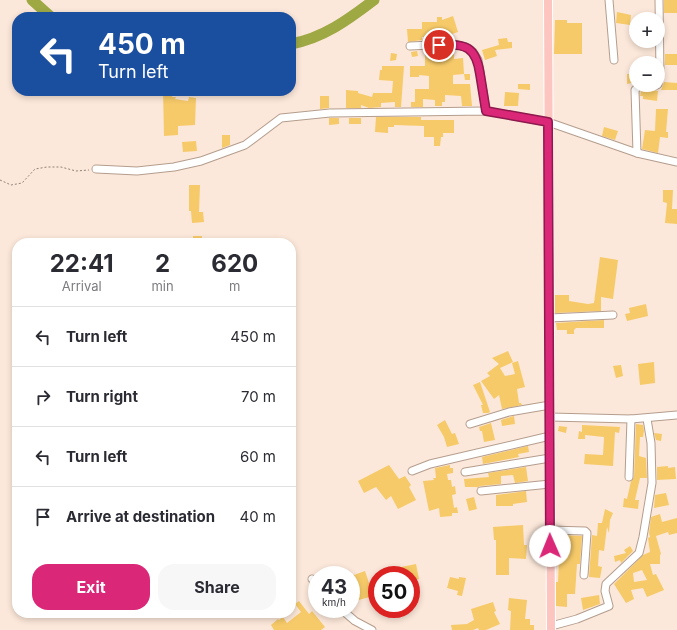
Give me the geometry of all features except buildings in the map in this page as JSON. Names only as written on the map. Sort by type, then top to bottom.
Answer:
[{"type":"main road","points":[[548,0],[551,628]]},
{"type":"street","points":[[609,0],[614,60]]},
{"type":"street","points":[[659,0],[660,56]]},
{"type":"street","points":[[410,46],[454,44],[466,47],[473,52],[478,60],[486,111]]},
{"type":"street","points":[[635,92],[637,153]]},
{"type":"street","points":[[96,169],[137,170],[174,167],[201,161],[245,145],[281,118],[330,113],[486,111],[548,122],[637,153],[677,162]]},
{"type":"street","points":[[550,318],[613,315]]},
{"type":"street","points":[[470,424],[509,412],[550,405]]},
{"type":"street","points":[[550,417],[631,419],[677,415]]},
{"type":"street","points":[[551,628],[604,610],[609,606],[605,591],[606,584],[639,553],[652,483],[651,443],[648,418]]},
{"type":"street","points":[[629,477],[631,419]]},
{"type":"street","points":[[412,471],[430,464],[550,436]]},
{"type":"street","points":[[465,472],[550,458]]},
{"type":"street","points":[[481,491],[550,484]]},
{"type":"street","points":[[550,530],[582,530],[587,533],[584,575]]},
{"type":"street","points":[[352,618],[372,630]]},
{"type":"path","points":[[0,180],[10,185],[22,183],[35,169],[47,166],[61,167],[76,171],[96,169]]},
{"type":"waterway","points":[[32,0],[45,12]]},
{"type":"waterway","points":[[296,43],[324,33],[335,27],[374,0]]},
{"type":"route","points":[[439,45],[454,44],[466,47],[473,52],[478,60],[486,111],[548,122],[550,546]]}]
